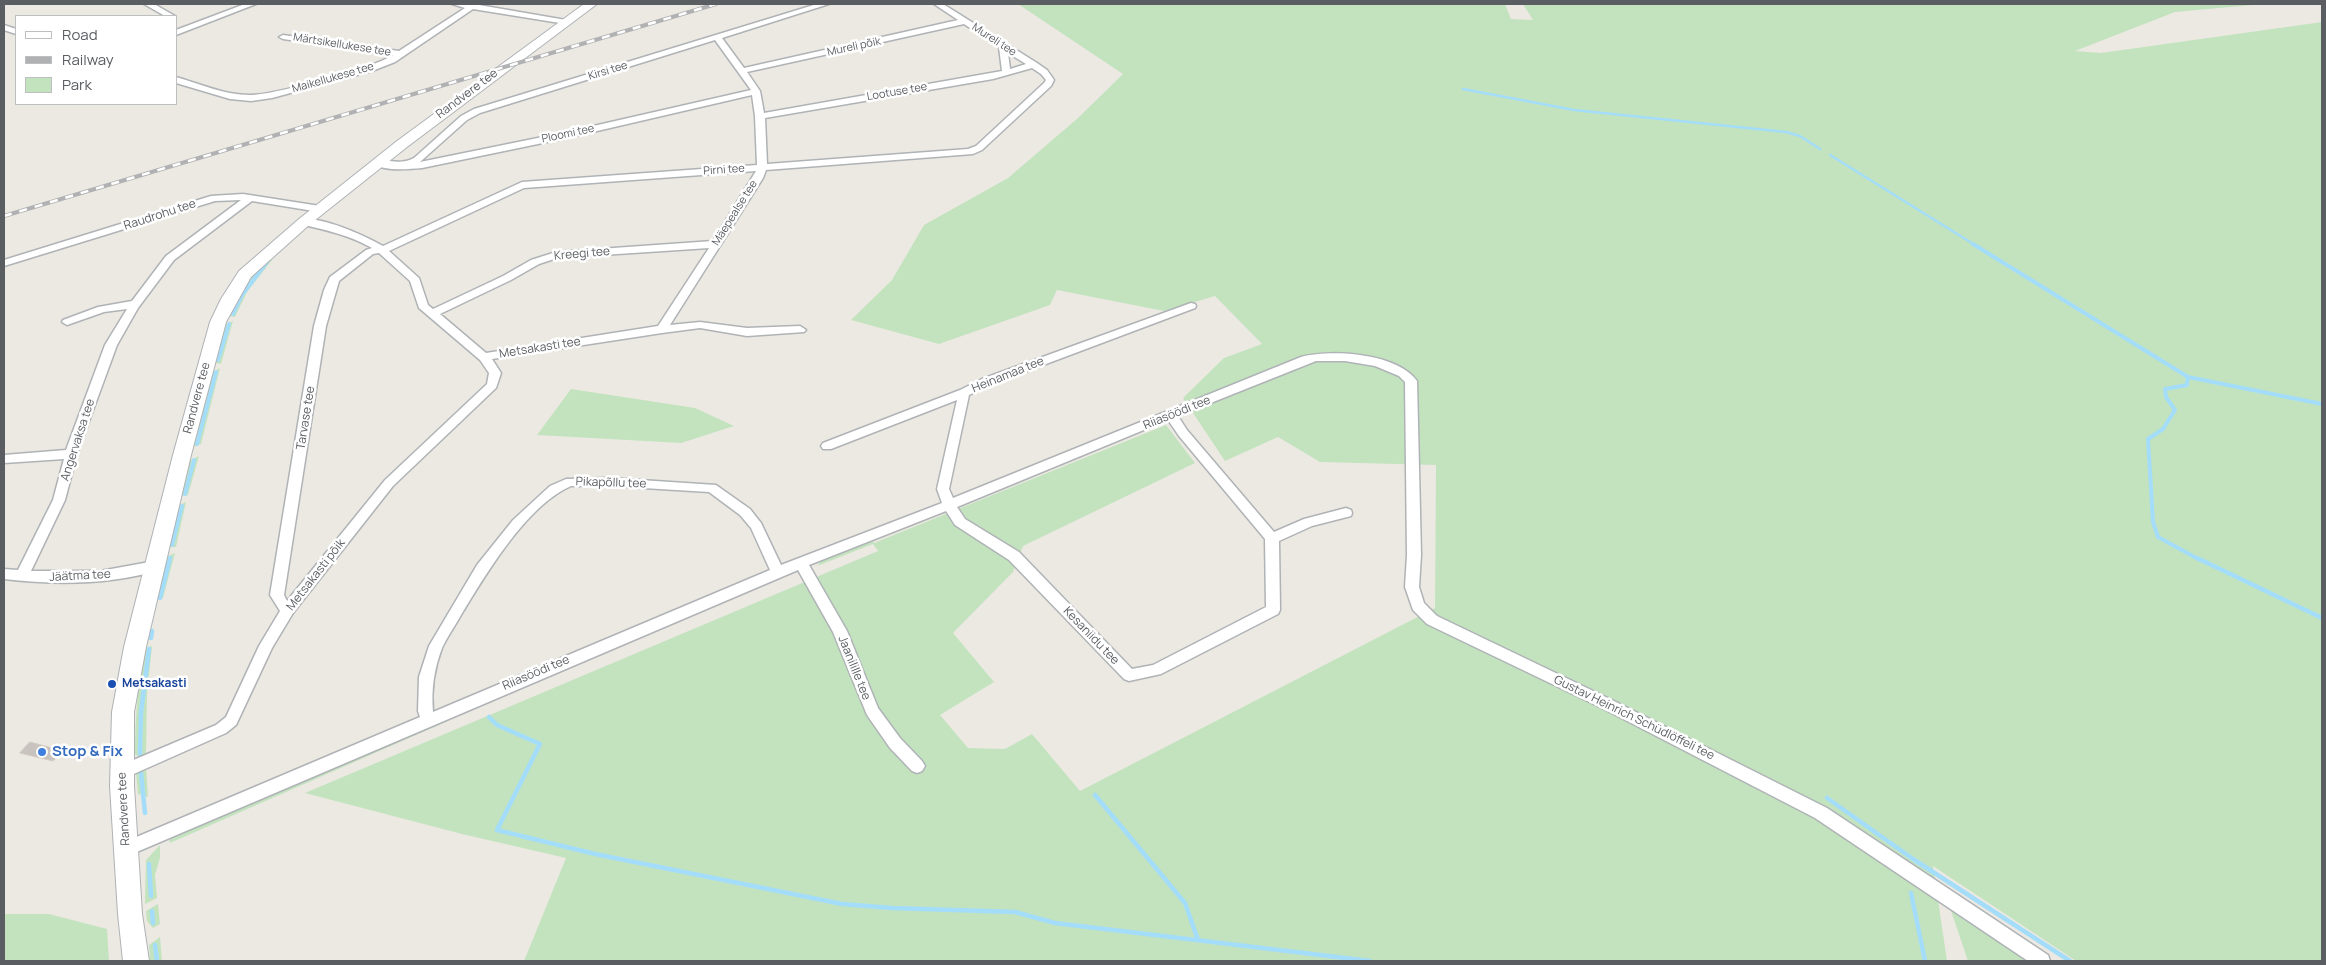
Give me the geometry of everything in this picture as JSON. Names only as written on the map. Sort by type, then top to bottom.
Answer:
[{"type":"street","points":[[148,4],[169,15]]},
{"type":"street","points":[[178,32],[188,25],[252,4]]},
{"type":"street","points":[[456,4],[474,5],[566,22]]},
{"type":"street","name":"Randvere tee","points":[[136,961],[126,849],[122,772],[123,712],[135,647],[182,455],[218,322],[229,299],[245,274],[273,247],[378,163],[591,4]]},
{"type":"street","name":"Kirsi tee","points":[[407,166],[417,160],[464,118],[477,111],[824,4]]},
{"type":"street","name":"Mureli tee","points":[[938,4],[1034,65],[1048,77]]},
{"type":"street","name":"Maikellukese tee","points":[[178,81],[230,96],[259,98],[368,69],[392,60],[474,5]]},
{"type":"street","name":"Mureli põik","points":[[742,72],[966,21]]},
{"type":"street","name":"Märtsikellukese tee","points":[[283,37],[401,54]]},
{"type":"street","name":"Mäepealse tee","points":[[662,329],[758,178],[762,167],[760,116],[756,91],[717,37]]},
{"type":"street","points":[[1003,45],[1006,72]]},
{"type":"street","name":"Lootuse tee","points":[[760,116],[1006,72],[1034,65]]},
{"type":"street","name":"Pirni tee","points":[[381,249],[411,238],[522,185],[970,152],[986,142],[1048,84],[1048,77]]},
{"type":"street","name":"Ploomi tee","points":[[378,163],[407,166],[422,165],[567,135],[756,91]]},
{"type":"street","name":"Raudrohu tee","points":[[4,263],[206,200],[232,196],[320,209]]},
{"type":"street","name":"Angervaksa tee","points":[[22,576],[59,500],[71,454],[111,345],[135,304],[170,258],[250,198]]},
{"type":"street","name":"Metsakasti tee","points":[[304,222],[327,226],[360,237],[381,249],[414,280],[423,306],[484,357],[662,329],[700,325],[747,332],[800,330]]},
{"type":"street","name":"Kreegi tee","points":[[432,314],[508,278],[535,262],[556,255],[715,244]]},
{"type":"street","name":"Tarvase tee","points":[[288,609],[282,606],[277,595],[320,326],[329,290],[334,279],[344,270],[370,252],[381,249]]},
{"type":"street","points":[[67,322],[102,309],[135,304]]},
{"type":"street","name":"Heinamaa tee","points":[[827,446],[964,393],[986,382],[1191,306]]},
{"type":"street","name":"Riiasöödi tee","points":[[126,849],[428,719],[778,572],[949,505],[1305,360],[1319,356],[1338,357],[1392,368],[1408,377]]},
{"type":"street","name":"Metsakasti põik","points":[[122,772],[221,728],[231,721],[266,646],[288,609],[389,483],[492,385],[495,373],[484,357]]},
{"type":"street","name":"Gustav Heinrich Schüdlöffeli tee","points":[[1408,377],[1413,389],[1414,555],[1412,587],[1413,596],[1426,614],[1448,629],[1607,704],[1821,814],[2042,961]]},
{"type":"street","points":[[949,505],[943,490],[964,393]]},
{"type":"street","points":[[1171,415],[1183,433],[1272,538],[1309,522],[1346,513]]},
{"type":"street","points":[[4,459],[71,454]]},
{"type":"street","name":"Pikapõllu tee","points":[[428,719],[425,710],[426,677],[436,646],[482,569],[518,523],[546,495],[562,485],[570,482],[610,482],[712,488],[735,503],[750,519],[778,572]]},
{"type":"street","name":"Kesaniidu tee","points":[[949,505],[960,522],[1014,556],[1129,675],[1156,670],[1273,610],[1272,538]]},
{"type":"street","name":"Jaanilille tee","points":[[801,563],[840,631],[872,711],[895,744],[917,766]]},
{"type":"street","name":"Jäätma tee","points":[[4,574],[46,578],[122,574],[155,566]]},
{"type":"green space","points":[[1018,4],[1505,4],[1511,19],[1533,20],[1523,4],[2264,4],[2175,12],[2075,51],[2101,53],[2322,22],[2322,961],[2076,961],[1933,866],[1947,961],[524,961],[566,858],[462,834],[305,793],[878,551],[873,544],[817,566],[822,560],[872,540],[874,543],[1166,425],[1195,463],[1023,546],[1013,572],[953,633],[994,682],[940,715],[968,748],[1005,749],[1032,734],[1080,791],[1435,608],[1436,465],[1320,462],[1278,437],[1225,461],[1183,398],[1224,358],[1262,344],[1215,296],[1164,311],[1057,290],[1050,305],[939,344],[851,320],[892,280],[924,225],[1008,178],[1078,118],[1123,74]]},
{"type":"green space","points":[[268,260],[272,260],[247,292],[235,317],[228,316],[251,276]]},
{"type":"green space","points":[[233,321],[221,364],[215,363],[226,324]]},
{"type":"green space","points":[[220,368],[201,444],[194,447],[212,373]]},
{"type":"green space","points":[[571,389],[695,408],[734,426],[681,443],[537,435]]},
{"type":"green space","points":[[199,456],[188,495],[182,496],[189,461]]},
{"type":"green space","points":[[186,502],[176,547],[168,547],[179,505]]},
{"type":"green space","points":[[175,553],[163,598],[157,599],[166,557]]},
{"type":"green space","points":[[152,646],[147,694],[146,755],[139,757],[135,754],[139,687],[145,648]]},
{"type":"green space","points":[[450,716],[450,720],[170,843],[169,840],[232,810]]},
{"type":"green space","points":[[146,767],[148,797],[138,794],[136,773]]},
{"type":"green space","points":[[160,845],[160,858],[155,875],[157,898],[145,904],[146,860]]},
{"type":"green space","points":[[158,904],[160,924],[153,928],[147,921],[146,911]]},
{"type":"green space","points":[[1949,905],[1957,910],[2032,961],[1968,961]]},
{"type":"green space","points":[[4,914],[49,914],[107,929],[109,961],[4,961]]},
{"type":"green space","points":[[160,937],[162,961],[150,961],[149,945]]},
{"type":"building","name":"Stop & Fix","points":[[30,742],[63,751],[53,761],[20,753]]},
{"type":"waterway","points":[[1463,89],[1574,110],[1786,132],[1800,136],[1820,149]]},
{"type":"waterway","points":[[1830,155],[1975,245]]},
{"type":"waterway","points":[[1973,244],[2188,377]]},
{"type":"waterway","points":[[233,314],[242,295],[267,262]]},
{"type":"waterway","points":[[218,360],[229,324]]},
{"type":"waterway","points":[[197,444],[216,372]]},
{"type":"waterway","points":[[2187,383],[2188,377]]},
{"type":"waterway","points":[[2188,377],[2322,404]]},
{"type":"waterway","points":[[2187,385],[2165,389],[2166,397],[2175,410],[2163,429],[2148,439],[2153,522],[2158,537],[2200,560]]},
{"type":"waterway","points":[[185,494],[194,460]]},
{"type":"waterway","points":[[172,545],[182,506]]},
{"type":"waterway","points":[[160,598],[170,558]]},
{"type":"waterway","points":[[2197,558],[2322,618]]},
{"type":"waterway","points":[[151,638],[152,631]]},
{"type":"waterway","points":[[140,754],[141,712],[149,649]]},
{"type":"waterway","points":[[489,717],[497,725],[540,744],[497,830],[595,854],[842,904],[892,908],[1015,912],[1055,923],[1370,961]]},
{"type":"waterway","points":[[141,773],[145,813]]},
{"type":"waterway","points":[[1095,795],[1185,903],[1198,940]]},
{"type":"waterway","points":[[1827,798],[1913,859],[2070,961]]},
{"type":"waterway","points":[[149,864],[151,896]]},
{"type":"waterway","points":[[1911,893],[1925,961]]},
{"type":"waterway","points":[[152,911],[153,923]]},
{"type":"waterway","points":[[155,945],[157,961]]},
{"type":"railway","points":[[4,216],[716,4]]},
{"type":"place","name":"Metsakasti","points":[[112,684]]},
{"type":"place","name":"Stop & Fix","points":[[42,752]]}]
